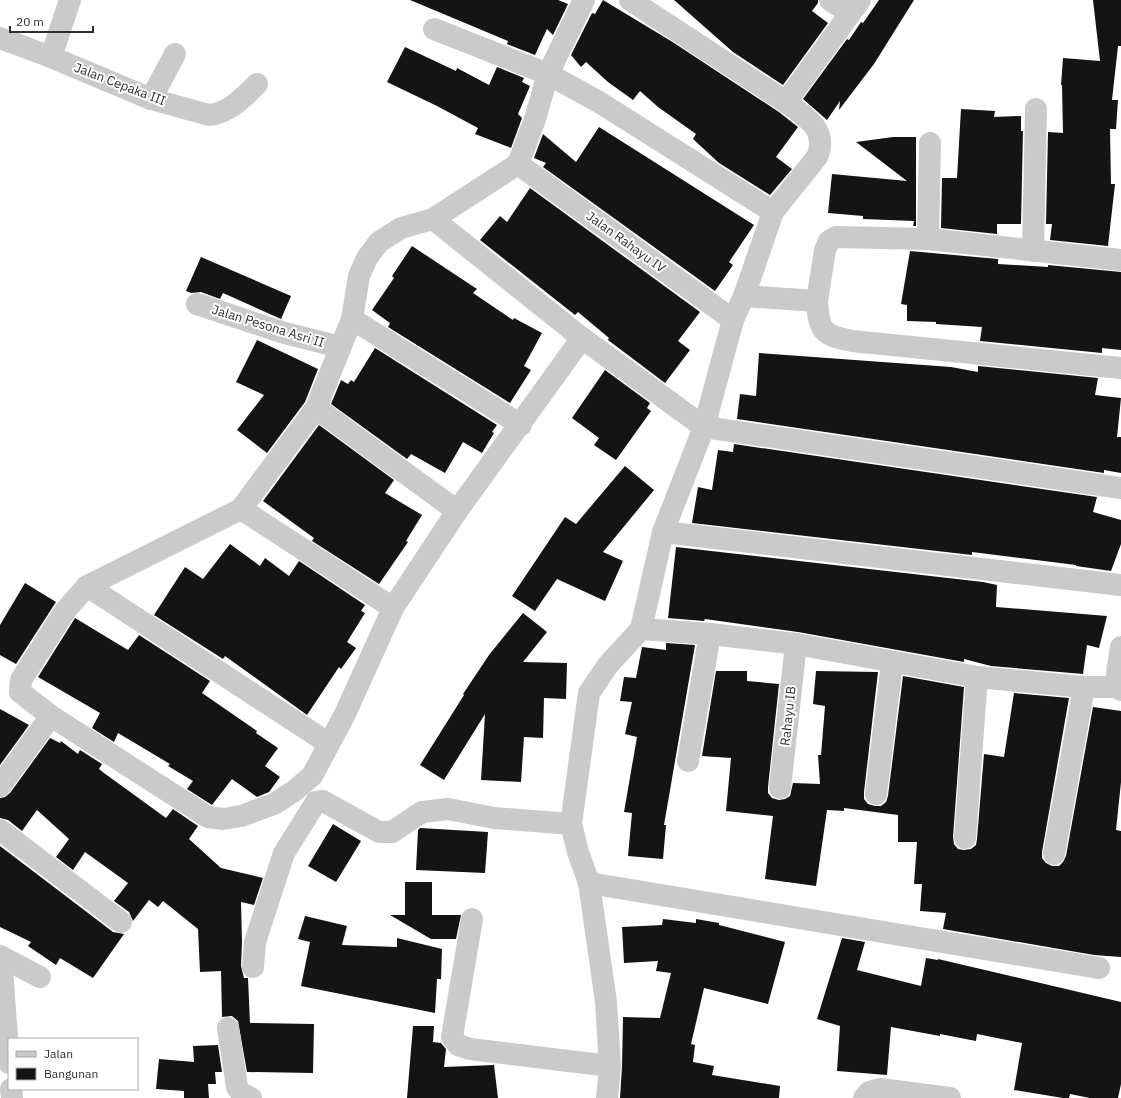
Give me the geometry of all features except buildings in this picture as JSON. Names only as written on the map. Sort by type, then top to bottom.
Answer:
[{"type":"street","points":[[51,57],[70,0]]},
{"type":"street","points":[[582,338],[521,425],[457,511],[392,608],[345,714],[328,743],[312,776],[294,791],[274,804],[241,816],[223,819],[208,817],[51,716],[24,697],[20,692],[20,684],[65,611],[87,586],[241,509],[316,408],[352,319],[359,276],[367,258],[379,242],[401,228],[433,219],[518,164],[535,119],[548,74],[584,0]]},
{"type":"street","points":[[607,1098],[610,1066],[606,1002],[589,883],[578,852],[571,824],[589,693],[608,665],[641,630],[663,532],[704,427],[733,320],[744,296],[773,212],[817,157],[821,147],[819,133],[813,124],[786,102],[630,0]]},
{"type":"street","points":[[786,102],[855,7],[830,0]]},
{"type":"street","points":[[434,29],[548,74],[599,102],[773,212]]},
{"type":"street","name":"Jalan Cepaka III","points":[[0,38],[51,57],[151,99],[209,115],[217,114],[239,101],[257,84]]},
{"type":"street","points":[[151,99],[175,54]]},
{"type":"street","points":[[1033,251],[1036,109]]},
{"type":"street","points":[[928,239],[930,142]]},
{"type":"street","name":"Jalan Rahayu IV","points":[[518,164],[733,320]]},
{"type":"street","points":[[433,219],[582,338],[704,427],[1121,488]]},
{"type":"street","points":[[1121,256],[1121,260],[928,239],[836,237],[829,241],[825,250],[817,301],[818,321],[822,328],[834,337],[852,341],[1121,368]]},
{"type":"street","points":[[744,296],[817,301]]},
{"type":"street","name":"Jalan Pesona Asri II","points":[[196,304],[281,332],[340,347]]},
{"type":"street","points":[[352,319],[521,425]]},
{"type":"street","points":[[316,408],[457,511]]},
{"type":"street","points":[[241,509],[392,608]]},
{"type":"street","points":[[663,532],[1121,585]]},
{"type":"street","points":[[87,586],[328,743]]},
{"type":"street","points":[[641,630],[710,634],[796,644],[892,663],[976,677],[1084,687],[1118,688],[1121,647]]},
{"type":"street","points":[[688,762],[710,634]]},
{"type":"street","name":"Rahayu IB","points":[[780,788],[796,644]]},
{"type":"street","points":[[876,794],[892,663]]},
{"type":"street","points":[[965,838],[976,677]]},
{"type":"street","points":[[1054,854],[1084,687]]},
{"type":"street","points":[[0,786],[51,716]]},
{"type":"street","points":[[253,967],[255,942],[284,853],[316,802],[323,801],[379,832],[392,832],[422,812],[448,810],[494,818],[571,824]]},
{"type":"street","points":[[0,830],[121,922]]},
{"type":"street","points":[[589,883],[1099,968]]},
{"type":"street","points":[[472,919],[452,1037],[458,1045],[470,1049],[610,1066]]},
{"type":"street","points":[[1,956],[40,977]]},
{"type":"street","points":[[1,956],[8,1050]]},
{"type":"street","points":[[228,1028],[237,1087],[241,1093],[252,1098]]},
{"type":"street","points":[[864,1098],[870,1092],[880,1089],[950,1098]]}]
